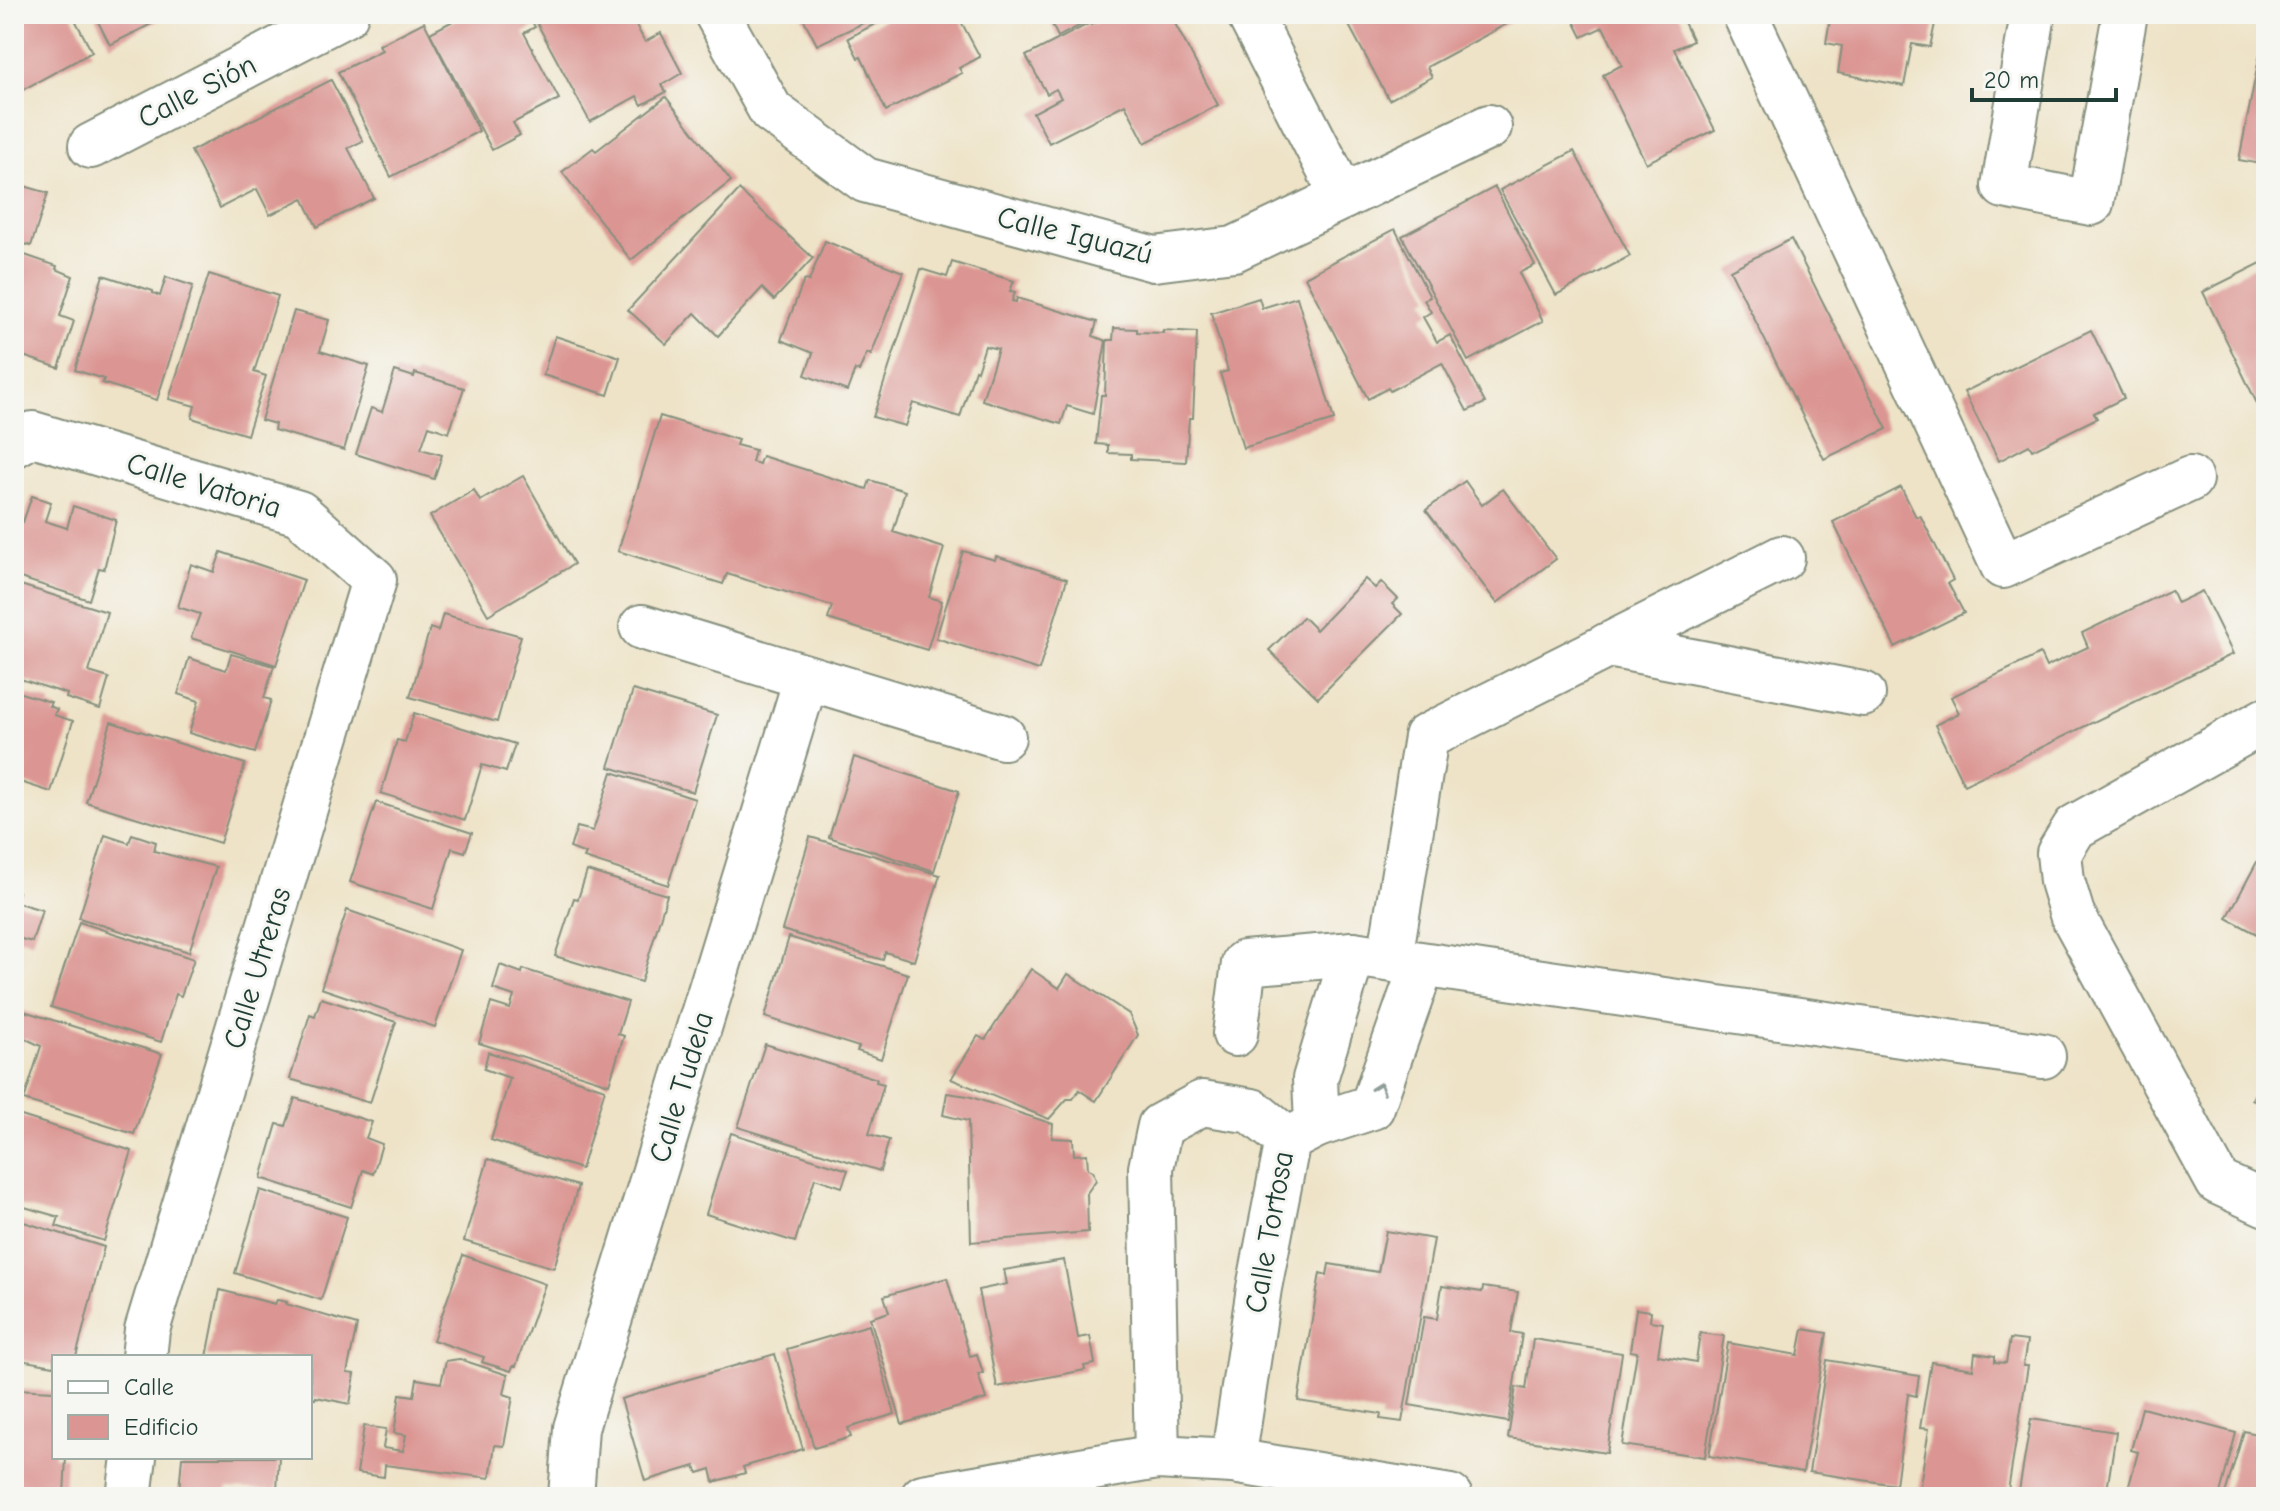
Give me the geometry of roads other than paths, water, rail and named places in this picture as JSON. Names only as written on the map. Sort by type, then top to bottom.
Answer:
[{"type":"street","name":"Calle Sión","points":[[91,146],[346,14]]},
{"type":"street","name":"Calle Iguazú","points":[[717,14],[771,111],[865,180],[1154,259],[1234,249],[1489,127]]},
{"type":"street","points":[[1249,14],[1343,197]]},
{"type":"street","points":[[1745,14],[2003,566],[2190,479]]},
{"type":"street","points":[[2033,14],[2004,186],[2091,203],[2125,14]]},
{"type":"street","name":"Calle Vatoria","points":[[14,445],[33,434],[299,513],[374,580]]},
{"type":"street","points":[[1303,1132],[1372,1107],[1388,959],[1426,737],[1782,558]]},
{"type":"street","name":"Calle Utreras","points":[[144,1355],[147,1330],[374,580]]},
{"type":"street","points":[[642,627],[1003,737]]},
{"type":"street","points":[[1608,645],[1863,694]]},
{"type":"street","name":"Calle Tudela","points":[[571,1497],[576,1428],[806,679]]},
{"type":"street","points":[[2266,720],[2075,827],[2059,853],[2062,881],[2072,914],[2218,1182],[2266,1204]]},
{"type":"street","points":[[1303,1132],[1315,1079],[1388,959]]},
{"type":"street","points":[[1235,1034],[1244,963],[1388,959],[2043,1056]]},
{"type":"street","name":"Calle Tortosa","points":[[1157,1457],[1151,1168],[1160,1126],[1202,1103],[1252,1111],[1303,1132],[1259,1288],[1233,1461]]},
{"type":"street","points":[[923,1497],[1157,1457],[1233,1461],[1450,1497]]},
{"type":"street","points":[[129,1497],[134,1459]]}]
